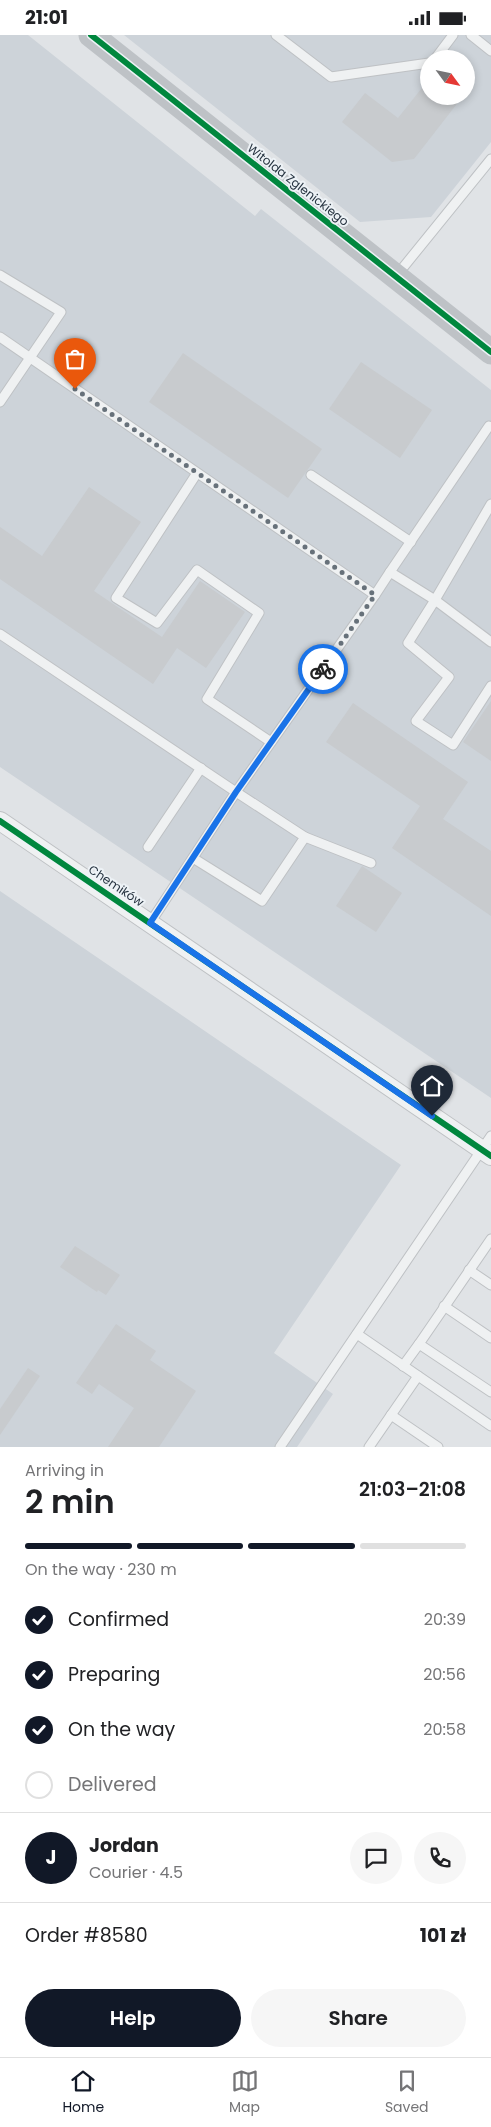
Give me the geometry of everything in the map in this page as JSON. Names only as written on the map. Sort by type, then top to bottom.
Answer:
[{"type":"street","name":"Witolda Zglenickiego","points":[[91,35],[491,352]]},
{"type":"street","name":"Chemików","points":[[0,821],[488,1147]]},
{"type":"lane","points":[[276,35],[331,77],[420,64]]},
{"type":"lane","points":[[441,50],[453,35]]},
{"type":"lane","points":[[470,35],[491,51]]},
{"type":"lane","points":[[395,276],[491,159]]},
{"type":"lane","points":[[0,275],[61,312],[0,402]]},
{"type":"lane","points":[[0,337],[375,595]]},
{"type":"lane","points":[[150,923],[236,792],[375,595],[489,427]]},
{"type":"lane","points":[[197,473],[116,598],[157,623],[197,570],[259,613],[207,699],[271,742]]},
{"type":"lane","points":[[311,475],[411,541]]},
{"type":"lane","points":[[491,504],[408,643],[449,677],[416,721],[453,745],[491,686]]},
{"type":"lane","points":[[390,572],[435,599],[491,642]]},
{"type":"lane","points":[[0,634],[305,837],[371,863]]},
{"type":"lane","points":[[148,847],[201,768]]},
{"type":"lane","points":[[193,858],[262,901],[305,837]]},
{"type":"lane","points":[[280,1447],[488,1147]]},
{"type":"lane","points":[[403,1366],[491,1239]]},
{"type":"lane","points":[[470,1270],[491,1285]]},
{"type":"lane","points":[[444,1306],[491,1338]]},
{"type":"lane","points":[[357,1334],[491,1427]]},
{"type":"lane","points":[[419,1344],[491,1392]]},
{"type":"lane","points":[[369,1447],[418,1376]]},
{"type":"lane","points":[[391,1415],[438,1447]]},
{"type":"shaded area","points":[[0,35],[28,35],[255,216],[261,209],[491,390],[491,1098],[0,767]]},
{"type":"shaded area","points":[[124,35],[491,35],[491,142],[431,217],[360,222]]},
{"type":"shaded area","points":[[0,891],[401,1165],[274,1353],[333,1394],[297,1447],[0,1447]]},
{"type":"building","points":[[420,90],[420,105],[456,105],[414,159],[392,162],[342,122],[365,93],[398,118]]},
{"type":"building","points":[[183,353],[322,449],[288,498],[149,402]]},
{"type":"building","points":[[361,362],[432,410],[400,458],[329,409]]},
{"type":"building","points":[[89,487],[141,522],[94,591],[162,637],[200,581],[245,612],[206,668],[177,648],[153,684],[0,579],[0,527],[42,556]]},
{"type":"building","points":[[491,701],[491,761],[463,742]]},
{"type":"building","points":[[353,703],[468,782],[443,819],[491,851],[491,916],[392,848],[420,806],[326,742]]},
{"type":"building","points":[[362,866],[402,893],[376,932],[336,906]]},
{"type":"building","points":[[75,1246],[120,1275],[106,1295],[98,1290],[97,1292],[60,1267]]},
{"type":"building","points":[[116,1324],[156,1351],[150,1360],[196,1391],[159,1447],[108,1447],[134,1408],[99,1384],[92,1394],[76,1383]]},
{"type":"building","points":[[28,1368],[40,1376],[0,1435],[0,1409]]},
{"type":"cycle path","points":[[91,35],[491,352]]},
{"type":"cycle path","points":[[0,821],[491,1156]]},
{"type":"way so far","points":[[75,389],[375,595],[323,669]]},
{"type":"route","points":[[323,669],[236,792],[150,923],[432,1116]]}]
